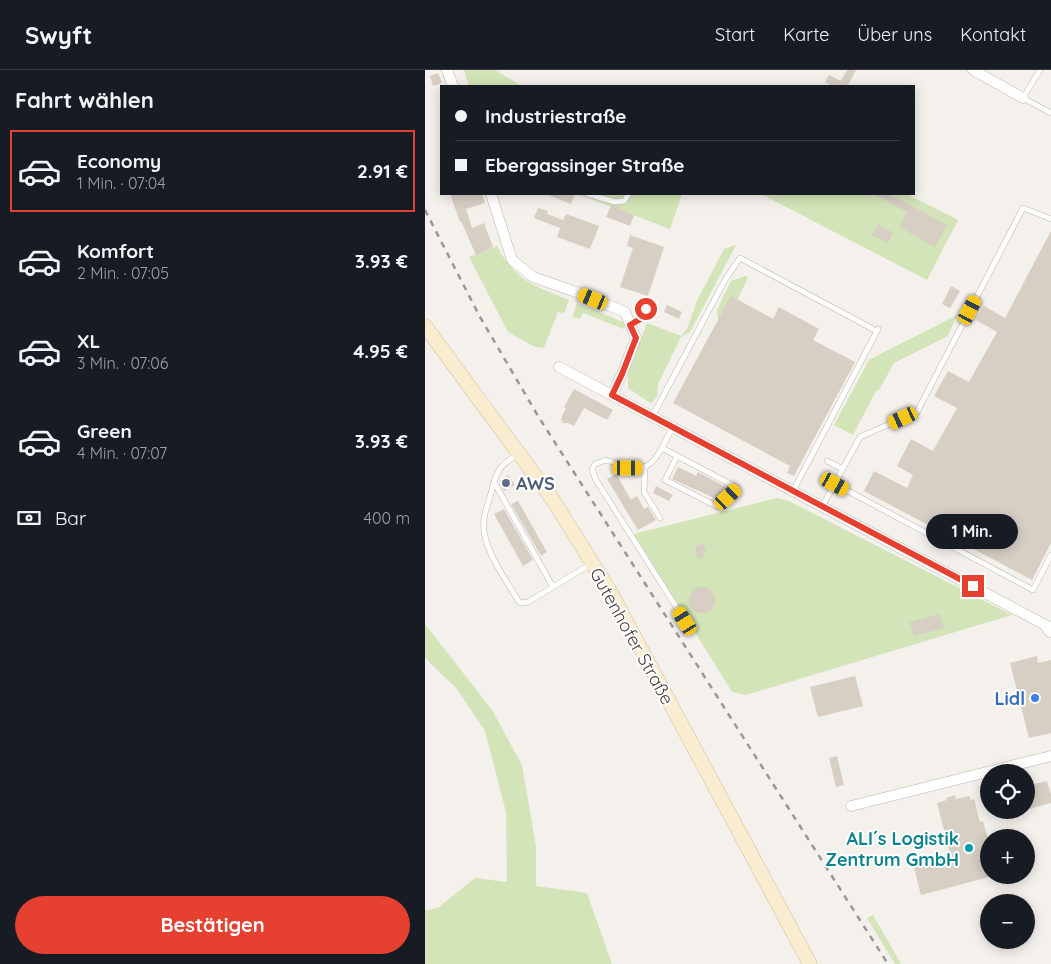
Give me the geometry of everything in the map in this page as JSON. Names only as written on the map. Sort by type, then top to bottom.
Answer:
[{"type":"street","points":[[447,70],[453,85]]},
{"type":"street","points":[[979,71],[1023,98]]},
{"type":"street","points":[[491,195],[512,260],[533,277],[625,312],[636,338],[612,395]]},
{"type":"street","name":"Gutenhofer Straße","points":[[425,326],[553,500],[611,593],[810,964]]},
{"type":"street","points":[[559,367],[1051,628]]},
{"type":"street","points":[[851,806],[1051,756]]},
{"type":"lane","points":[[1040,70],[1023,98],[1051,113]]},
{"type":"lane","points":[[591,195],[615,202],[624,201],[628,195]]},
{"type":"lane","points":[[822,508],[860,437],[917,412],[1023,208],[1051,219]]},
{"type":"lane","points":[[653,417],[725,280],[740,258],[876,329],[792,492]]},
{"type":"lane","points":[[630,325],[642,318],[646,309]]},
{"type":"lane","points":[[672,428],[652,463],[645,468],[628,468],[606,460],[595,464],[592,470],[596,480],[685,621]]},
{"type":"lane","points":[[662,448],[738,488],[718,507],[665,480],[677,456]]},
{"type":"lane","points":[[519,453],[500,468],[494,482],[484,520],[485,538],[499,569],[520,603],[528,602],[592,563]]},
{"type":"lane","points":[[827,461],[843,469]]},
{"type":"lane","points":[[645,468],[644,492],[660,518]]},
{"type":"lane","points":[[494,482],[553,587]]},
{"type":"lane","points":[[835,484],[1033,590],[1051,555]]},
{"type":"lane","points":[[1040,622],[1047,633],[1051,635]]},
{"type":"green space","points":[[464,70],[495,70],[520,85],[469,85]]},
{"type":"green space","points":[[580,195],[682,195],[670,229]]},
{"type":"green space","points":[[763,195],[909,195],[958,220],[927,280]]},
{"type":"green space","points":[[736,245],[690,332],[681,337],[658,384],[657,396],[650,403],[628,388],[628,374],[647,323],[681,336],[687,329],[697,301],[724,249]]},
{"type":"green space","points":[[497,246],[511,267],[527,281],[569,300],[564,313],[558,312],[544,348],[535,347],[508,332],[469,257]]},
{"type":"green space","points":[[745,276],[748,278],[737,300],[718,321],[717,310],[731,281]]},
{"type":"green space","points":[[577,303],[623,322],[625,325],[624,329],[583,313],[580,319],[572,317]]},
{"type":"green space","points":[[957,315],[948,336],[894,363],[879,390],[876,391],[853,435],[834,425],[869,360]]},
{"type":"green space","points":[[777,498],[789,501],[1012,615],[746,695],[732,692],[634,534]]},
{"type":"green space","points":[[425,624],[492,710],[522,765],[536,846],[536,886],[587,893],[612,964],[425,964],[425,911],[439,907],[475,878],[507,882],[506,812],[485,731],[457,689],[425,658]]},
{"type":"green space","points":[[873,915],[901,964],[895,964],[867,918]]},
{"type":"building","points":[[847,70],[856,70],[848,85],[830,85],[825,82],[829,75],[841,81]]},
{"type":"building","points":[[438,73],[442,83],[433,86],[430,76]]},
{"type":"building","points":[[450,195],[482,195],[485,203],[466,209],[472,228],[484,223],[493,247],[476,255],[460,222]]},
{"type":"building","points":[[548,195],[575,195],[571,204]]},
{"type":"building","points":[[876,195],[892,195],[947,225],[935,247],[899,227],[907,212]]},
{"type":"building","points":[[611,205],[619,206],[618,209],[634,215],[630,226],[606,217]]},
{"type":"building","points":[[538,208],[548,211],[547,214],[563,220],[566,214],[599,226],[590,249],[557,237],[560,228],[534,218]]},
{"type":"building","points":[[878,224],[893,233],[887,243],[872,235]]},
{"type":"building","points":[[1051,231],[1051,543],[1032,580],[864,491],[874,471],[907,488],[913,475],[897,466],[911,439],[933,451],[957,408],[934,396],[948,371],[969,382],[997,332],[976,320],[984,306],[1005,318]]},
{"type":"building","points":[[630,235],[664,247],[648,296],[620,287],[633,248],[627,246]]},
{"type":"building","points":[[951,286],[960,291],[950,308],[942,304]]},
{"type":"building","points":[[731,296],[773,319],[779,307],[819,329],[813,340],[855,362],[794,476],[787,473],[790,466],[673,403]]},
{"type":"building","points":[[667,305],[682,312],[679,319],[664,312]]},
{"type":"building","points":[[574,389],[613,410],[607,420],[584,408],[574,426],[563,423],[561,419],[566,408],[564,407]]},
{"type":"building","points":[[678,467],[696,476],[698,472],[726,487],[720,499],[672,479]]},
{"type":"building","points":[[616,474],[631,500],[637,496],[644,509],[648,507],[656,520],[638,530],[607,479]]},
{"type":"building","name":"AWS","points":[[508,475],[515,485],[504,491],[499,482]]},
{"type":"building","points":[[656,486],[673,495],[669,501],[653,493]]},
{"type":"building","points":[[518,501],[547,552],[541,556],[511,504]]},
{"type":"building","points":[[504,509],[533,560],[523,566],[494,514]]},
{"type":"building","points":[[704,544],[706,552],[703,553],[704,557],[698,559],[695,546]]},
{"type":"building","points":[[702,587],[711,591],[715,600],[711,609],[702,613],[693,609],[689,600],[693,591]]},
{"type":"building","points":[[940,614],[944,628],[914,636],[910,622]]},
{"type":"building","name":"Lidl","points":[[1037,656],[1038,663],[1051,660],[1051,733],[1029,738],[1010,663]]},
{"type":"building","points":[[855,676],[863,706],[818,717],[810,687]]},
{"type":"building","points":[[837,756],[844,785],[836,787],[829,758]]},
{"type":"building","points":[[1047,781],[1051,803],[1035,807],[1035,784]]},
{"type":"building","name":"ALI´s Logistik Zentrum GmbH","points":[[955,795],[956,799],[969,796],[971,800],[974,799],[980,822],[983,821],[985,829],[980,829],[980,879],[921,895],[913,863],[950,853],[937,803],[947,800],[946,798]]},
{"type":"railway","points":[[425,210],[480,317],[538,416],[888,964]]},
{"type":"place","name":"AWS","points":[[506,483]]},
{"type":"place","name":"Lidl","points":[[1035,698]]},
{"type":"place","name":"ALI´s Logistik Zentrum GmbH","points":[[969,848]]},
{"type":"route","points":[[646,309],[642,318],[630,325],[636,338],[612,395],[792,492],[973,586]]}]
